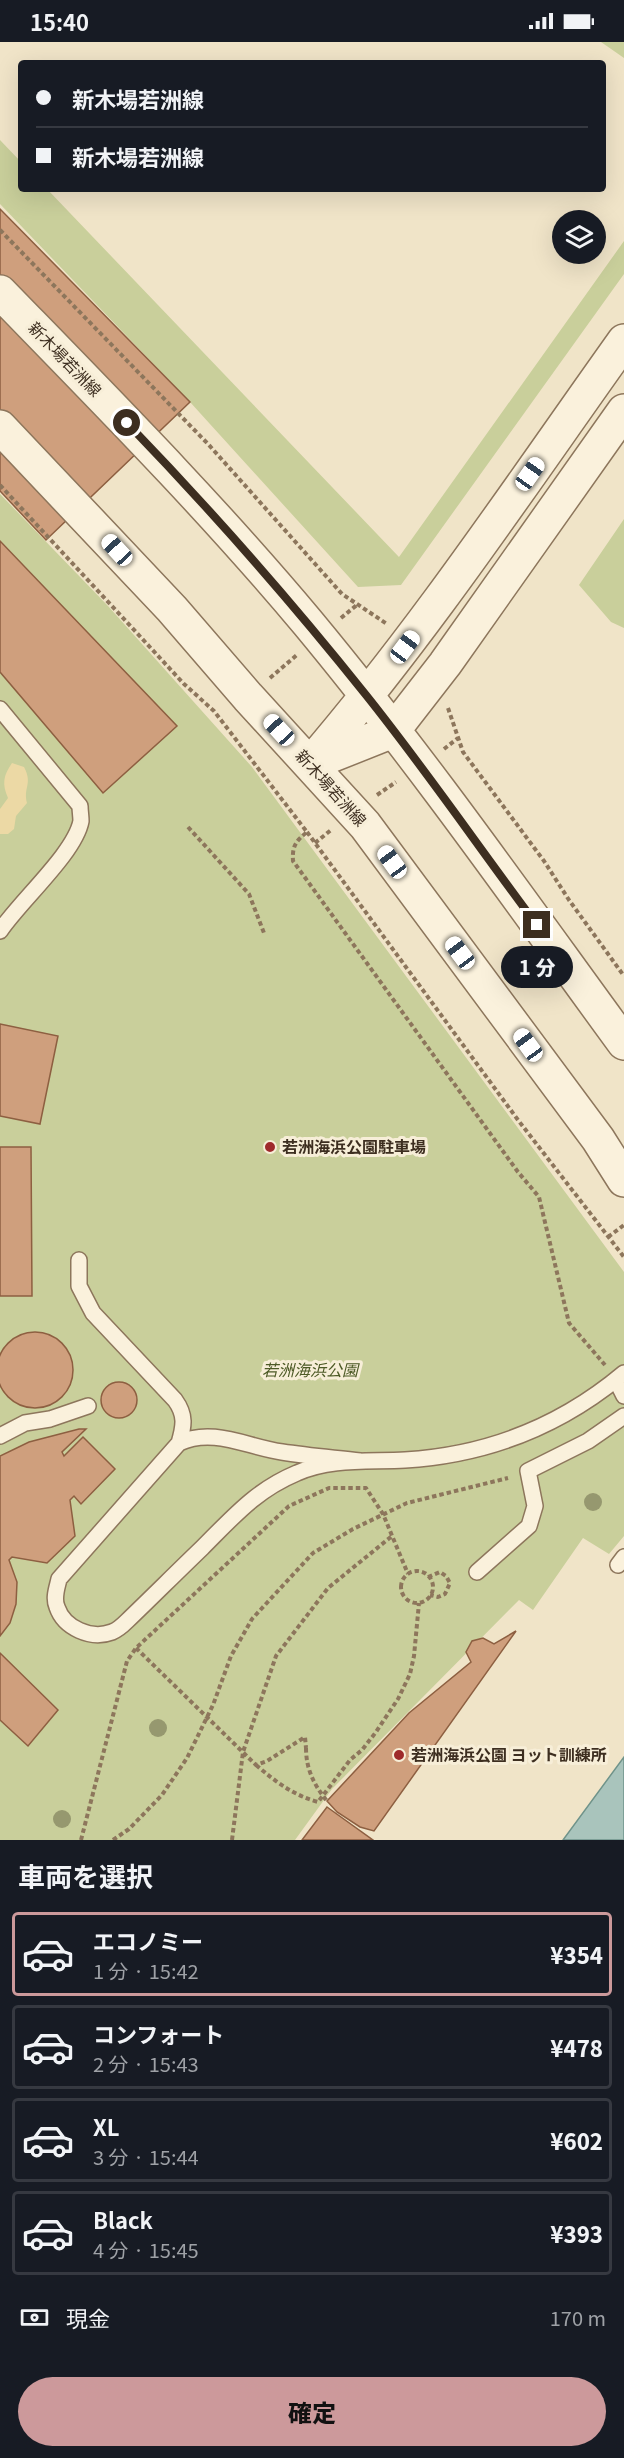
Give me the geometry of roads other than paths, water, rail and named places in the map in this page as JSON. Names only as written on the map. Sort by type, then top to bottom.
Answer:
[{"type":"street","name":"新木場若洲線","points":[[0,292],[207,508],[319,637],[368,697],[624,1043]]},
{"type":"street","points":[[310,764],[368,697],[449,588],[624,341]]},
{"type":"street","points":[[310,764],[393,731],[445,664],[624,411]]},
{"type":"street","name":"新木場若洲線","points":[[0,428],[172,609],[248,697],[353,811],[598,1139],[624,1180]]},
{"type":"lane","points":[[0,709],[80,806],[81,821],[62,855],[12,913],[0,931]]},
{"type":"lane","points":[[79,1260],[79,1286],[93,1313],[175,1400],[183,1411],[184,1426],[179,1443],[59,1579],[55,1594],[57,1608],[69,1624],[83,1634],[98,1635],[113,1632],[128,1621],[262,1490],[298,1472],[323,1465],[460,1454],[500,1443],[552,1422],[620,1376],[624,1396]]},
{"type":"lane","points":[[0,1436],[25,1423],[51,1419],[88,1406]]},
{"type":"lane","points":[[477,1572],[529,1526],[535,1506],[528,1471],[588,1441],[624,1416]]},
{"type":"lane","points":[[179,1443],[191,1438],[212,1436],[284,1453],[360,1461]]},
{"type":"water","points":[[624,1757],[624,1840],[563,1840]]},
{"type":"place","name":"若洲海浜公園駐車場","points":[[270,1147]]},
{"type":"place","name":"若洲海浜公園 ヨット訓練所","points":[[399,1755]]},
{"type":"park label","name":"若洲海浜公園","points":[[310,1370]]}]
